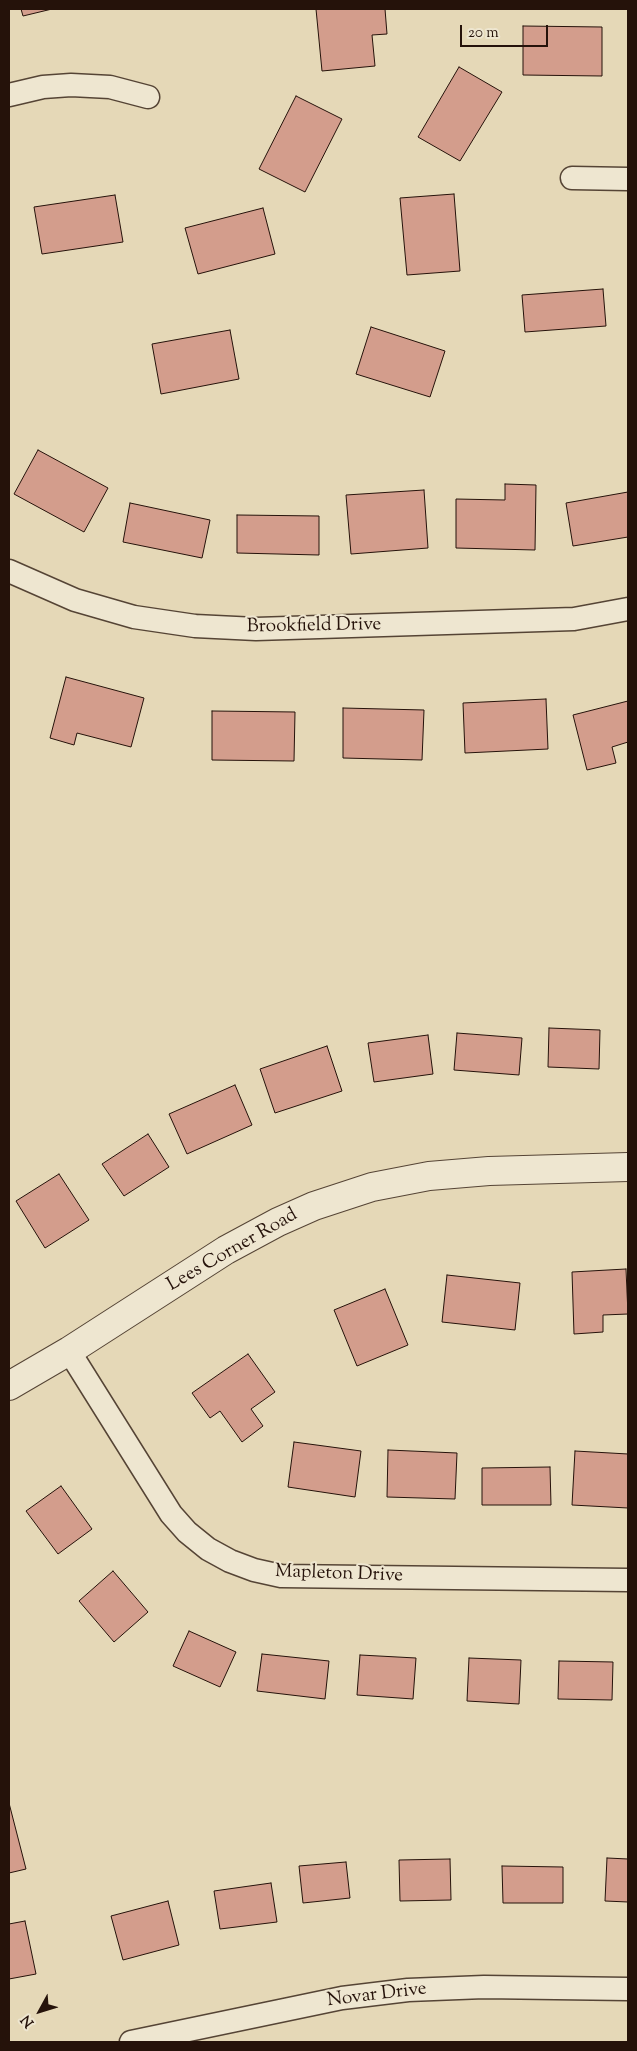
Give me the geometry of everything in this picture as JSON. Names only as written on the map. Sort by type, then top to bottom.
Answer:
[{"type":"street","points":[[9,95],[43,87],[71,84],[110,87],[148,97]]},
{"type":"street","points":[[572,178],[628,179]]},
{"type":"street","name":"Brookfield Drive","points":[[9,571],[75,600],[134,616],[195,626],[256,629],[574,618],[628,609]]},
{"type":"street","name":"Lees Corner Road","points":[[9,1386],[69,1351],[226,1250],[278,1222],[322,1203],[372,1187],[428,1176],[489,1171],[628,1166]]},
{"type":"street","name":"Mapleton Drive","points":[[69,1351],[171,1514],[187,1532],[208,1549],[230,1561],[254,1570],[281,1576],[628,1580]]},
{"type":"street","name":"Novar Drive","points":[[130,2042],[342,1998],[399,1991],[484,1987],[628,1989]]},
{"type":"building","points":[[21,9],[52,9],[23,16]]},
{"type":"building","points":[[316,9],[385,9],[387,34],[372,35],[375,66],[322,71]]},
{"type":"building","points":[[523,26],[602,27],[602,76],[523,75]]},
{"type":"building","points":[[459,67],[502,92],[460,161],[418,137]]},
{"type":"building","points":[[296,96],[342,119],[305,192],[259,169]]},
{"type":"building","points":[[454,194],[460,271],[407,275],[400,198]]},
{"type":"building","points":[[115,195],[123,242],[42,254],[34,207]]},
{"type":"building","points":[[263,208],[275,254],[198,274],[185,228]]},
{"type":"building","points":[[603,289],[606,326],[525,332],[522,295]]},
{"type":"building","points":[[371,327],[445,351],[430,397],[356,374]]},
{"type":"building","points":[[230,330],[239,379],[161,394],[152,344]]},
{"type":"building","points":[[38,450],[108,488],[84,532],[14,494]]},
{"type":"building","points":[[505,484],[536,485],[535,550],[456,548],[456,499],[505,500]]},
{"type":"building","points":[[424,490],[428,548],[351,554],[346,495]]},
{"type":"building","points":[[628,492],[628,537],[573,546],[566,503]]},
{"type":"building","points":[[130,503],[210,520],[202,558],[123,542]]},
{"type":"building","points":[[237,515],[319,516],[319,555],[237,553]]},
{"type":"building","points":[[66,677],[144,698],[131,747],[77,733],[74,745],[50,738]]},
{"type":"building","points":[[546,699],[548,749],[465,753],[463,703]]},
{"type":"building","points":[[628,701],[628,742],[612,747],[616,763],[587,770],[573,715]]},
{"type":"building","points":[[343,708],[424,710],[422,760],[343,758]]},
{"type":"building","points":[[212,711],[295,712],[294,761],[212,760]]},
{"type":"building","points":[[549,1028],[600,1030],[599,1069],[548,1067]]},
{"type":"building","points":[[457,1033],[522,1038],[519,1075],[454,1070]]},
{"type":"building","points":[[428,1035],[433,1074],[374,1082],[368,1043]]},
{"type":"building","points":[[327,1046],[342,1091],[275,1113],[260,1069]]},
{"type":"building","points":[[235,1085],[252,1125],[187,1154],[169,1114]]},
{"type":"building","points":[[148,1134],[169,1167],[124,1196],[102,1164]]},
{"type":"building","points":[[59,1174],[89,1220],[45,1248],[16,1201]]},
{"type":"building","points":[[626,1269],[628,1314],[603,1315],[603,1332],[574,1334],[572,1272]]},
{"type":"building","points":[[447,1275],[520,1283],[515,1330],[442,1322]]},
{"type":"building","points":[[385,1289],[408,1345],[357,1366],[334,1310]]},
{"type":"building","points":[[248,1354],[275,1392],[251,1409],[263,1426],[242,1442],[220,1411],[210,1418],[192,1393]]},
{"type":"building","points":[[294,1442],[361,1451],[355,1497],[288,1487]]},
{"type":"building","points":[[388,1450],[457,1453],[455,1499],[387,1497]]},
{"type":"building","points":[[575,1451],[628,1454],[628,1508],[572,1505]]},
{"type":"building","points":[[550,1467],[551,1505],[482,1505],[482,1468]]},
{"type":"building","points":[[61,1486],[92,1529],[58,1554],[26,1511]]},
{"type":"building","points":[[113,1571],[148,1612],[114,1642],[79,1601]]},
{"type":"building","points":[[189,1631],[236,1652],[220,1687],[173,1666]]},
{"type":"building","points":[[262,1654],[329,1661],[325,1699],[257,1691]]},
{"type":"building","points":[[360,1655],[416,1658],[413,1699],[357,1695]]},
{"type":"building","points":[[469,1658],[521,1660],[519,1704],[467,1701]]},
{"type":"building","points":[[559,1661],[613,1662],[612,1700],[558,1699]]},
{"type":"building","points":[[9,1803],[26,1869],[9,1873]]},
{"type":"building","points":[[607,1858],[628,1859],[628,1902],[605,1901]]},
{"type":"building","points":[[450,1859],[451,1900],[400,1901],[399,1860]]},
{"type":"building","points":[[346,1862],[350,1898],[303,1903],[299,1866]]},
{"type":"building","points":[[502,1866],[563,1867],[563,1903],[503,1903]]},
{"type":"building","points":[[271,1883],[277,1922],[220,1929],[214,1891]]},
{"type":"building","points":[[168,1901],[179,1945],[123,1960],[111,1916]]},
{"type":"building","points":[[25,1921],[36,1974],[9,1979],[9,1924]]}]
